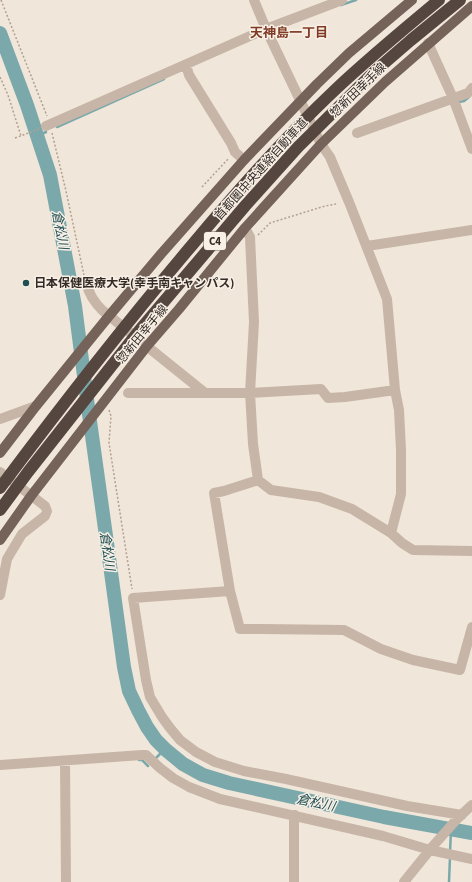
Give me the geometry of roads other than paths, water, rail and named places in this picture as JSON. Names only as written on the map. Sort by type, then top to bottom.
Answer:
[{"type":"highway","name":"首都圏中央連絡自動車道","points":[[0,488],[93,365],[140,306],[226,204],[289,136],[336,89],[390,40],[439,0]]},
{"type":"highway","name":"首都圏中央連絡自動車道","points":[[0,510],[139,332],[240,212],[293,153],[374,72],[460,0]]},
{"type":"main road","points":[[0,453],[109,316],[161,254],[244,160],[301,100],[350,53],[412,0]]},
{"type":"main road","name":"惣新田幸手線","points":[[0,540],[31,496],[147,346],[245,228],[321,144],[385,82],[472,6]]},
{"type":"street","points":[[254,0],[266,29],[321,144],[330,157],[387,299],[394,390],[399,410],[401,450],[401,494],[390,533]]},
{"type":"street","points":[[48,125],[266,29],[342,0]]},
{"type":"street","points":[[428,43],[453,98],[472,149]]},
{"type":"street","points":[[186,65],[189,75],[235,152],[244,160]]},
{"type":"street","points":[[356,133],[468,93],[472,88]]},
{"type":"street","points":[[245,228],[250,237],[254,322],[250,393],[253,444],[258,480],[271,490],[318,497],[352,509],[390,533],[413,550],[472,552]]},
{"type":"street","points":[[367,246],[472,230]]},
{"type":"street","points":[[86,283],[91,298],[97,306],[205,393]]},
{"type":"street","points":[[128,393],[250,393],[321,389],[328,398],[394,390]]},
{"type":"street","points":[[0,419],[36,406]]},
{"type":"street","points":[[0,472],[45,506],[48,511],[45,516],[22,534],[7,559],[0,594]]},
{"type":"street","points":[[258,480],[214,493],[230,591],[240,629],[344,630],[381,649],[413,660],[460,670],[472,627]]},
{"type":"street","points":[[230,591],[133,598],[150,697],[162,717],[180,740],[196,752],[215,762],[244,771],[459,817]]},
{"type":"street","points":[[0,765],[146,755],[173,778],[210,796],[383,836],[472,859]]},
{"type":"street","points":[[65,761],[66,882]]},
{"type":"street","points":[[404,882],[459,817],[472,805]]},
{"type":"street","points":[[294,882],[295,815]]},
{"type":"waterway","points":[[341,5],[356,0]]},
{"type":"waterway","name":"倉松川","points":[[0,33],[27,105],[50,175],[75,306],[124,667],[129,691],[147,727],[156,740],[166,750],[183,764],[203,775],[229,783],[384,817],[472,833]]},
{"type":"waterway","points":[[57,127],[164,79]]},
{"type":"waterway","points":[[459,102],[464,101],[469,97]]},
{"type":"waterway","points":[[37,136],[46,132]]},
{"type":"waterway","points":[[156,758],[165,749]]},
{"type":"waterway","points":[[139,760],[142,760],[148,766]]},
{"type":"waterway","points":[[450,852],[451,831]]},
{"type":"waterway","points":[[449,882],[450,857]]},
{"type":"place","name":"日本保健医療大学(幸手南キャンパス)","points":[[26,283]]},
{"type":"district","name":"天神島一丁目","points":[[289,32]]}]
